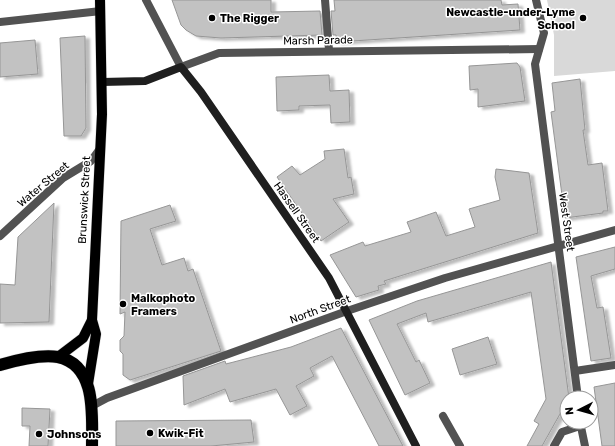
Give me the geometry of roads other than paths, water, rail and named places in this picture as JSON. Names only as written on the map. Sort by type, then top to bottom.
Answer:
[{"type":"highway","points":[[0,365],[31,358],[58,357],[78,369],[88,384],[92,406],[92,446]]},
{"type":"main road","name":"Brunswick Street","points":[[92,320],[102,82],[100,0]]},
{"type":"main road","points":[[58,357],[83,338],[92,320]]},
{"type":"main road","points":[[88,384],[96,334],[92,320]]},
{"type":"street","name":"Hassell Street","points":[[146,0],[181,67],[329,278],[416,446]]},
{"type":"street","points":[[325,0],[329,50]]},
{"type":"street","name":"West Street","points":[[536,0],[544,34],[535,64],[560,246],[577,390]]},
{"type":"street","points":[[0,22],[101,11]]},
{"type":"street","name":"Marsh Parade","points":[[102,82],[144,81],[219,53],[329,50],[539,49]]},
{"type":"street","name":"Water Street","points":[[0,236],[63,178],[91,160],[99,150]]},
{"type":"street","name":"North Street","points":[[92,406],[107,398],[347,311],[445,278],[615,230]]},
{"type":"street","points":[[575,371],[615,364]]},
{"type":"street","points":[[443,416],[460,446]]},
{"type":"street","points":[[554,446],[562,432],[566,430]]},
{"type":"street","points":[[581,430],[585,446]]},
{"type":"place","name":"The Rigger","points":[[212,18]]},
{"type":"place","name":"Newcastle-under-Lyme School","points":[[583,18]]},
{"type":"place","name":"Malkophoto Framers","points":[[123,304]]},
{"type":"place","name":"Kwik-Fit","points":[[150,433]]},
{"type":"place","name":"Johnsons","points":[[39,434]]}]
